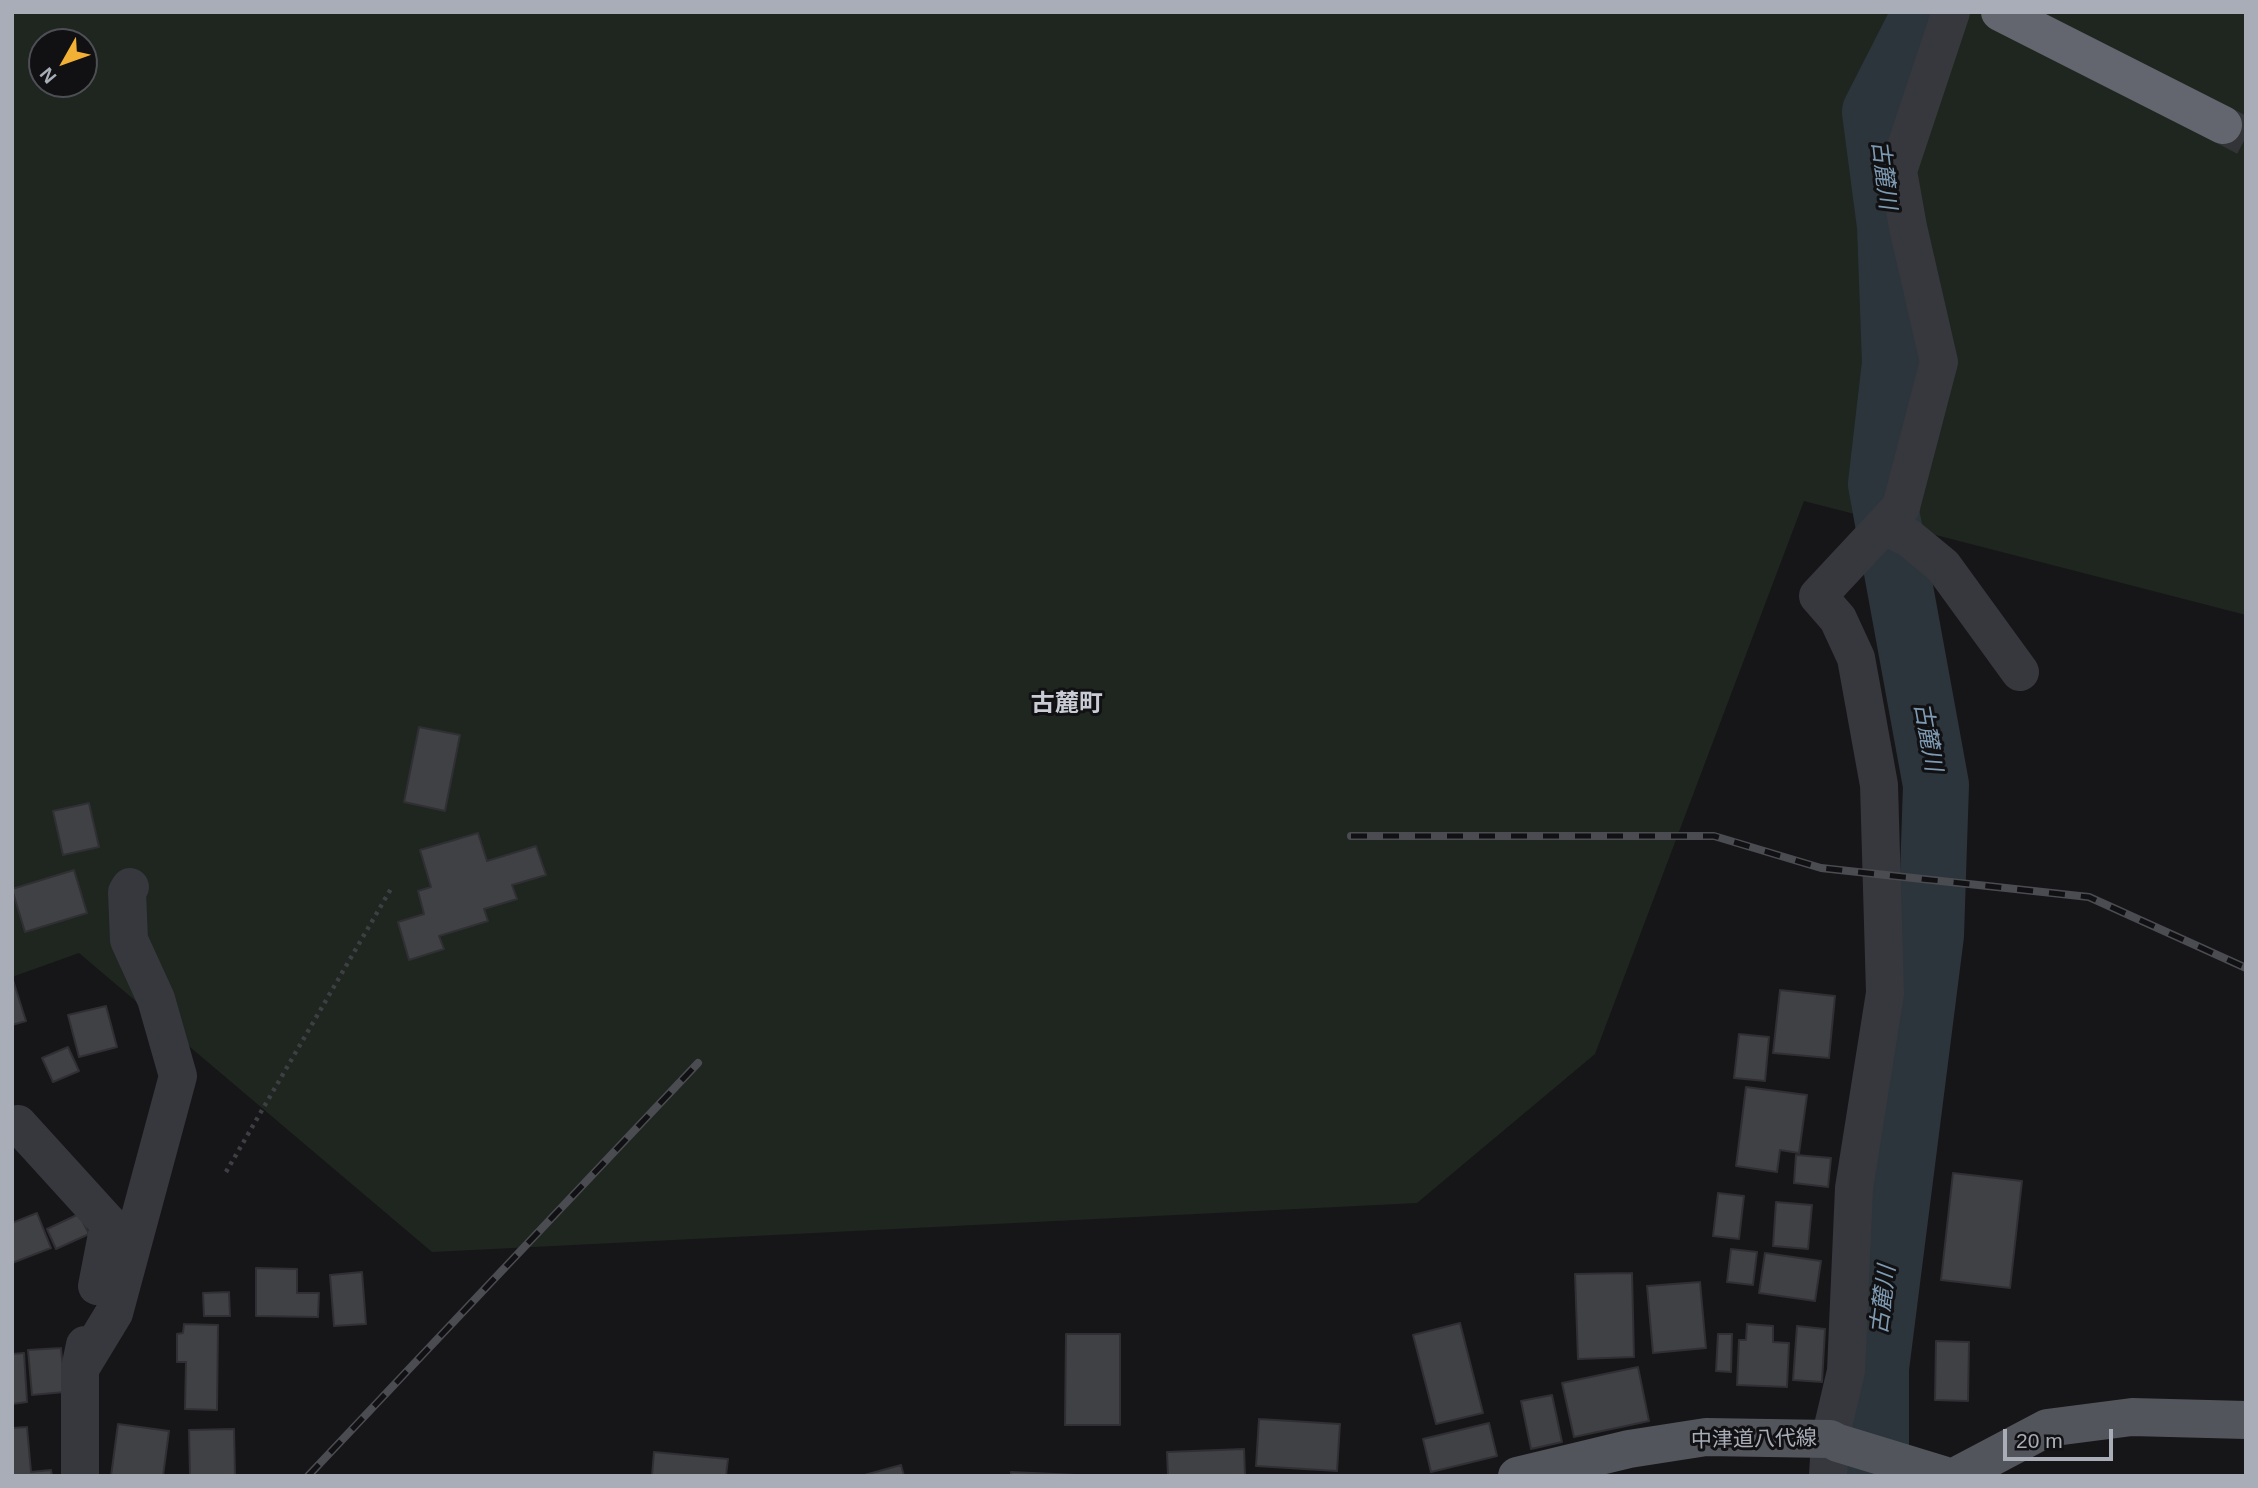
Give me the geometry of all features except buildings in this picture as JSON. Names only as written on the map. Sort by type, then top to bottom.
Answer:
[{"type":"highway","points":[[2000,12],[2223,125]]},
{"type":"main road","points":[[1956,1476],[2048,1428],[2132,1417],[2246,1420]]},
{"type":"main road","name":"中津道八代線","points":[[1517,1476],[1629,1449],[1706,1437],[1825,1449],[1946,1476]]},
{"type":"street","points":[[1803,1476],[1825,1449],[1846,1371],[1854,1188],[1885,993],[1879,785],[1856,658],[1838,619],[1818,596],[1901,507],[1939,362],[1898,171],[1951,12]]},
{"type":"street","points":[[1884,526],[1909,538],[1943,566],[2020,672]]},
{"type":"street","points":[[80,1369],[114,1313],[177,1076],[156,999],[129,940],[127,892],[130,887]]},
{"type":"street","points":[[18,1124],[109,1224],[80,1369],[80,1476]]},
{"type":"path","points":[[226,1171],[392,887]]},
{"type":"shaded area","points":[[12,12],[2246,12],[2246,615],[1804,501],[1595,1054],[1417,1203],[432,1252],[79,953],[12,977]]},
{"type":"waterway","name":"古麓川","points":[[1876,1476],[1876,1368],[1931,935],[1936,785],[1881,484],[1895,363],[1890,226],[1875,112],[1926,12]]},
{"type":"tunnel","points":[[2223,125],[2246,137]]},
{"type":"railway","points":[[1351,836],[1714,836],[1821,868],[2089,897],[2246,968]]},
{"type":"railway","points":[[308,1476],[698,1063]]},
{"type":"district","name":"古麓町","points":[[1067,704]]}]
